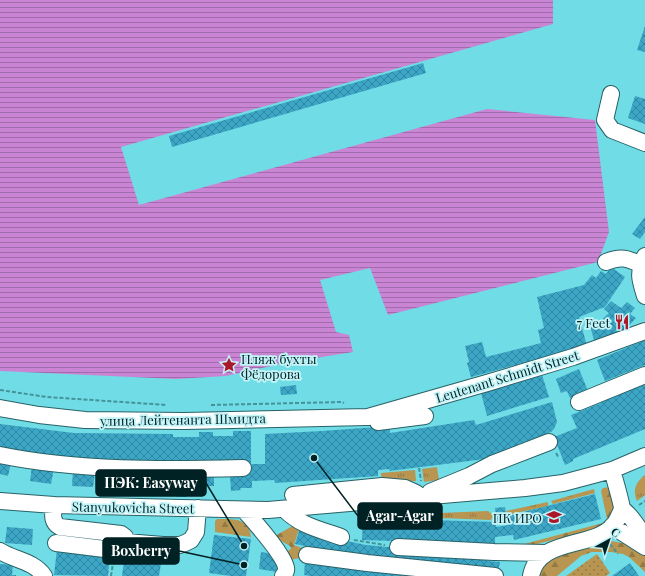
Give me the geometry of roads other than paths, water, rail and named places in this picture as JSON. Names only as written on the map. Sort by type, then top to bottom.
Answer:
[{"type":"street","points":[[611,94],[605,120],[612,130],[645,143]]},
{"type":"street","points":[[606,262],[618,258],[643,260],[640,278],[645,296]]},
{"type":"street","name":"улица Лейтенанта Шмидта","points":[[0,408],[39,415],[85,420],[184,421],[368,417],[552,364],[645,331]]},
{"type":"street","points":[[579,402],[645,375]]},
{"type":"street","points":[[362,417],[370,422],[424,416]]},
{"type":"street","points":[[293,495],[382,486],[405,488],[424,497],[429,492],[469,476],[492,464],[551,445],[455,487],[448,496]]},
{"type":"street","points":[[0,455],[77,465],[191,469],[243,468]]},
{"type":"street","name":"Stanyukovicha Street","points":[[0,501],[54,505],[244,510],[284,508],[448,496],[563,483],[612,470],[645,456]]},
{"type":"street","points":[[398,547],[545,553],[606,532],[616,521],[622,509],[612,470]]},
{"type":"street","points":[[371,487],[386,500]]},
{"type":"street","points":[[54,505],[53,519],[55,525],[60,527],[121,534],[125,538],[126,542],[125,547],[121,551],[56,543]]},
{"type":"street","points":[[126,542],[164,545],[180,545],[186,543],[196,532],[198,508]]},
{"type":"street","points":[[284,508],[293,518],[304,524],[341,537]]},
{"type":"street","points":[[622,509],[628,512],[639,529],[645,535]]},
{"type":"street","points":[[244,510],[260,529],[282,548]]},
{"type":"street","points":[[244,510],[251,533],[259,542],[282,548]]},
{"type":"street","points":[[612,526],[645,547]]},
{"type":"street","points":[[282,548],[280,554],[284,562],[286,572],[283,576]]},
{"type":"street","points":[[0,551],[31,564],[44,576]]},
{"type":"street","points":[[531,576],[535,563],[545,553]]},
{"type":"street","points":[[307,554],[367,563],[495,576]]},
{"type":"place","name":"7 Feet","points":[[622,322]]},
{"type":"place","name":"Пляж бухты Фёдорова","points":[[229,365]]},
{"type":"place","name":"Agar-Agar","points":[[314,458]]},
{"type":"place","name":"ПК ИРО","points":[[554,517]]},
{"type":"place","name":"ПЭК: Easyway","points":[[244,546]]},
{"type":"place","name":"Boxberry","points":[[244,565]]}]
